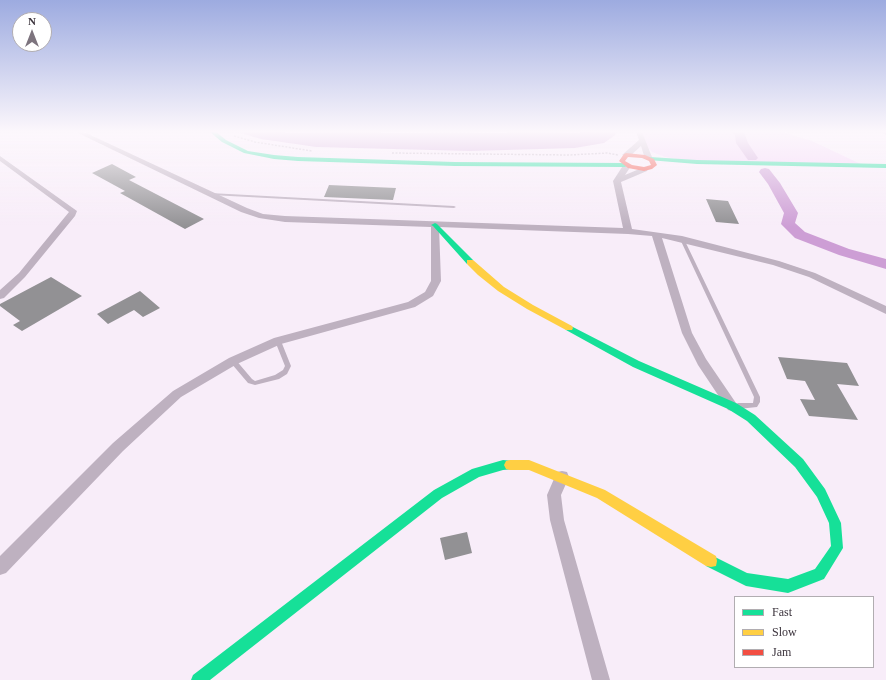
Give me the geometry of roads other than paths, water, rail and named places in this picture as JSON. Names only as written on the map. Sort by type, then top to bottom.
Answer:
[{"type":"street","points":[[0,296],[22,275],[73,211],[8,164]]},
{"type":"street","points":[[146,164],[244,210],[262,216],[285,219],[628,231],[682,239],[776,263],[812,275],[885,309]]},
{"type":"street","points":[[447,164],[466,164]]},
{"type":"street","points":[[624,164],[617,181],[618,193],[628,231]]},
{"type":"street","points":[[629,164],[635,169],[646,164]]},
{"type":"street","points":[[617,181],[647,164]]},
{"type":"street","points":[[671,164],[886,171]]},
{"type":"street","points":[[779,164],[886,166]]},
{"type":"street","points":[[0,567],[118,446],[177,394],[233,361],[278,341],[411,305],[429,294],[436,281],[435,225]]},
{"type":"street","points":[[198,680],[438,494],[476,473],[503,465],[529,465],[601,494],[706,559],[746,579],[788,586],[820,574],[837,548],[834,522],[821,493],[799,463],[751,418],[732,406],[636,364],[524,303],[481,273],[435,225]]},
{"type":"street","points":[[656,234],[687,333],[702,362],[732,406]]},
{"type":"street","points":[[562,477],[554,495],[557,520],[601,680]]},
{"type":"lane","points":[[210,194],[454,207]]},
{"type":"lane","points":[[682,239],[757,397],[757,402],[755,404],[732,406]]},
{"type":"lane","points":[[233,361],[250,381],[255,383],[277,377],[285,372],[288,366],[278,341]]},
{"type":"waterway","points":[[765,172],[774,183],[791,213],[788,224],[800,235],[844,252],[886,264]]}]
